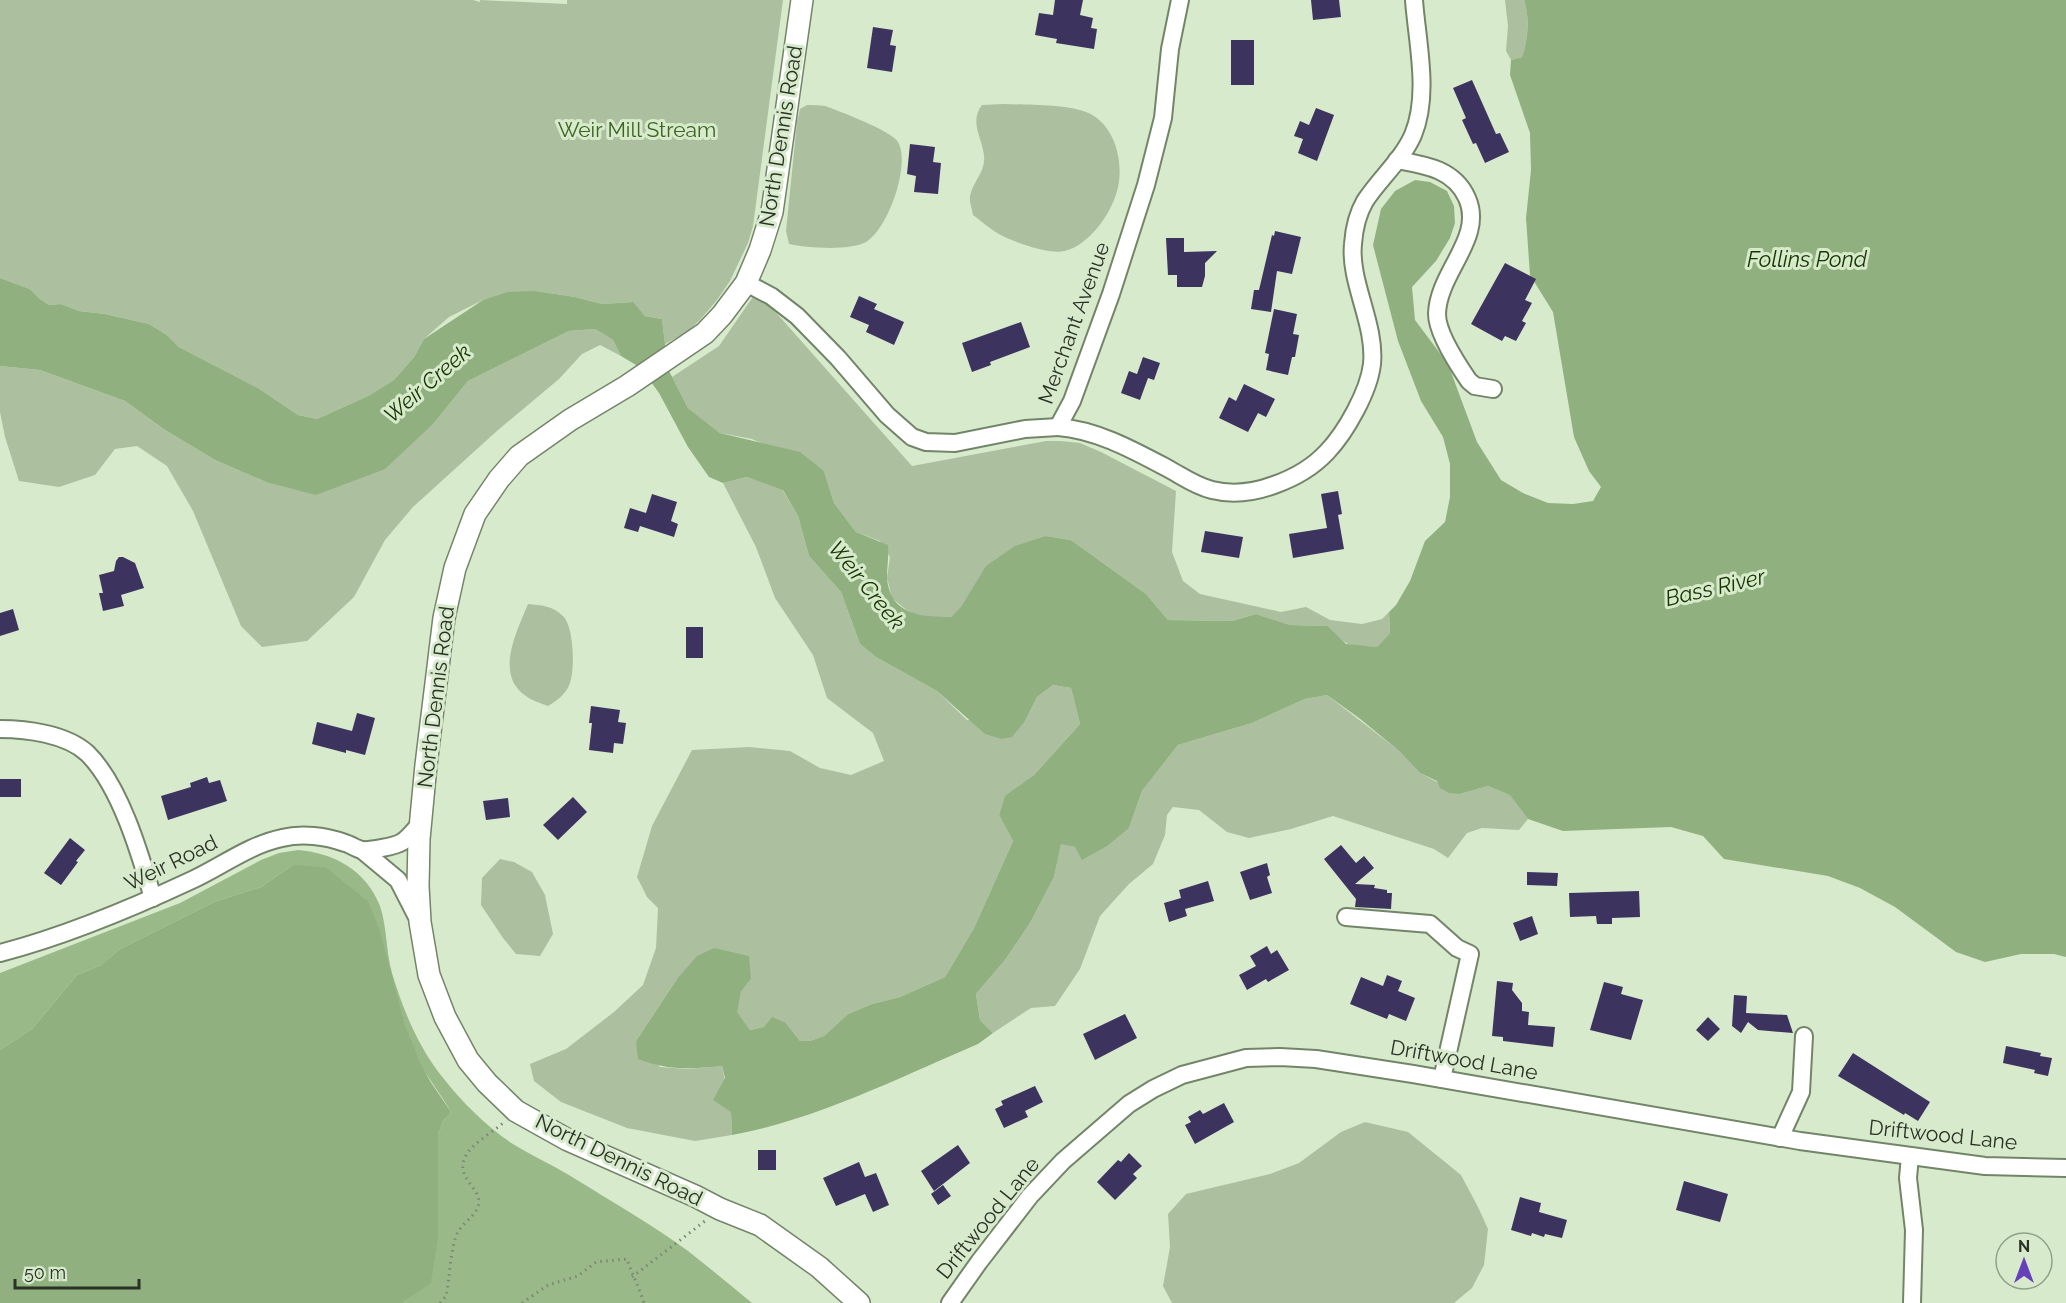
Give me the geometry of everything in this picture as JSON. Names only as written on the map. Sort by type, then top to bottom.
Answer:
[{"type":"main road","name":"North Dennis Road","points":[[802,0],[772,212],[746,283],[705,333],[627,386],[570,420],[519,456],[499,479],[475,514],[455,568],[444,618],[426,765],[418,886],[420,922],[429,975],[449,1024],[468,1060],[487,1083],[516,1111],[568,1140],[760,1225],[819,1267],[859,1303]]},
{"type":"street","name":"Merchant Avenue","points":[[1180,0],[1170,49],[1163,118],[1146,185],[1111,294],[1072,401],[1058,427],[1108,439],[1199,486],[1225,492],[1260,490],[1298,475],[1319,461],[1344,430],[1370,379],[1372,362],[1370,335],[1353,265],[1353,246],[1364,202],[1397,160],[1412,137],[1417,124],[1420,105],[1420,68],[1414,0]]},
{"type":"street","points":[[1397,160],[1447,173],[1464,190],[1471,205],[1470,232],[1444,285],[1437,313],[1438,325],[1469,381],[1475,386],[1493,389]]},
{"type":"street","points":[[746,283],[771,296],[797,316],[838,358],[886,416],[912,436],[926,442],[955,443],[1025,429],[1058,427]]},
{"type":"street","points":[[0,729],[34,731],[62,739],[86,752],[115,791],[153,898]]},
{"type":"street","name":"Weir Road","points":[[362,850],[395,846],[404,841],[421,823]]},
{"type":"street","name":"Weir Road","points":[[0,953],[109,917],[194,879],[253,848],[285,837],[322,837],[362,850],[398,880],[420,922]]},
{"type":"street","points":[[1346,917],[1430,924],[1457,948],[1470,954],[1442,1079]]},
{"type":"street","points":[[1780,1138],[1801,1092],[1804,1036]]},
{"type":"street","name":"Driftwood Lane","points":[[950,1303],[978,1262],[1030,1196],[1064,1161],[1129,1104],[1182,1075],[1246,1058],[1316,1059],[1780,1138],[1910,1156],[1985,1166],[2066,1168]]},
{"type":"street","points":[[1910,1156],[1908,1178],[1914,1230],[1912,1303]]},
{"type":"path","points":[[441,1303],[446,1296],[457,1233],[467,1219],[476,1212],[479,1200],[475,1189],[466,1179],[463,1167],[465,1156],[471,1146],[487,1137],[516,1111]]},
{"type":"path","points":[[632,1277],[720,1209]]},
{"type":"path","points":[[522,1303],[548,1285],[578,1276],[596,1262],[627,1259],[632,1277],[639,1286],[644,1303]]},
{"type":"green space","name":"Weir Mill Stream","points":[[0,0],[473,0],[480,2],[480,0],[567,4],[567,0],[783,0],[753,226],[748,243],[730,281],[717,300],[687,332],[665,344],[662,319],[645,316],[632,302],[602,304],[536,291],[483,300],[449,317],[424,339],[414,357],[394,380],[368,396],[317,419],[298,415],[258,388],[179,347],[167,335],[149,324],[79,311],[61,304],[49,305],[30,289],[0,278]]},
{"type":"green space","points":[[1505,0],[1524,0],[1528,21],[1522,57],[1511,60],[1506,51],[1508,26]]},
{"type":"green space","points":[[807,105],[825,106],[853,117],[886,132],[898,142],[902,166],[895,196],[882,224],[874,235],[859,245],[839,248],[789,244],[786,231],[797,122],[800,109]]},
{"type":"green space","points":[[982,105],[1046,105],[1077,109],[1096,117],[1111,134],[1120,168],[1117,191],[1110,209],[1098,227],[1074,248],[1058,252],[1022,244],[999,234],[973,215],[970,196],[984,161],[976,124],[978,111]]},
{"type":"green space","points":[[757,291],[912,466],[1046,441],[1080,443],[1176,491],[1172,552],[1183,581],[1200,594],[1281,612],[1306,607],[1330,620],[1362,624],[1382,619],[1389,612],[1390,633],[1377,647],[1349,644],[1328,626],[1290,625],[1256,614],[1232,621],[1168,620],[1146,594],[1071,540],[1046,536],[951,617],[928,617],[910,613],[892,598],[887,578],[890,557],[880,541],[856,532],[834,503],[824,471],[752,439],[720,433],[688,408],[672,377],[719,346]]},
{"type":"green space","points":[[595,329],[613,340],[621,356],[600,345],[582,354],[559,379],[498,430],[413,507],[385,540],[354,597],[307,641],[262,647],[241,626],[193,511],[167,466],[137,446],[115,449],[95,475],[59,487],[19,481],[5,437],[0,412],[0,366],[40,370],[125,401],[165,430],[215,460],[266,482],[434,423],[468,381],[569,331]]},
{"type":"green space","points":[[747,477],[782,489],[798,516],[809,556],[841,592],[860,644],[876,657],[937,691],[967,720],[1025,721],[1037,697],[1053,685],[1071,688],[1080,724],[1034,775],[1005,797],[999,815],[1013,841],[974,928],[945,977],[900,997],[872,1004],[848,1014],[824,1036],[810,1041],[800,1041],[786,1023],[750,1030],[736,1012],[741,992],[751,979],[677,979],[636,1041],[660,1067],[686,1069],[722,1066],[731,1112],[732,1135],[695,1141],[627,1128],[561,1102],[534,1081],[530,1064],[566,1049],[614,1012],[643,985],[656,948],[658,908],[647,897],[637,877],[652,826],[692,750],[749,747],[790,751],[820,768],[851,775],[884,761],[873,733],[827,698],[813,655],[775,598],[756,547],[723,483]]},
{"type":"green space","points":[[528,604],[547,607],[563,616],[567,621],[571,638],[573,658],[570,683],[561,696],[548,706],[526,696],[516,687],[511,677],[511,652],[514,639]]},
{"type":"green space","points":[[1327,695],[1398,750],[1420,773],[1460,794],[1488,786],[1511,795],[1528,819],[1519,830],[1482,828],[1467,833],[1448,858],[1434,849],[1333,816],[1291,829],[1249,838],[1227,832],[1199,810],[1173,807],[1167,815],[1165,835],[1153,864],[1129,884],[1100,916],[1080,969],[1055,1006],[1031,1008],[993,1033],[980,1020],[976,994],[1005,960],[1030,923],[1054,877],[1061,843],[1075,847],[1129,828],[1142,791],[1178,745],[1252,723],[1305,699]]},
{"type":"green space","points":[[500,859],[514,862],[532,872],[545,895],[553,934],[540,956],[516,954],[481,905],[482,878]]},
{"type":"green space","points":[[1365,1122],[1408,1132],[1461,1175],[1488,1229],[1484,1265],[1472,1288],[1454,1303],[1172,1303],[1163,1286],[1170,1247],[1168,1214],[1186,1194],[1270,1174],[1299,1163],[1341,1132]]},
{"type":"shaded area","points":[[298,850],[324,855],[347,866],[366,882],[374,893],[382,914],[392,973],[407,1015],[427,1055],[467,1106],[513,1144],[569,1175],[675,1241],[752,1303],[402,1303],[431,1282],[438,1135],[443,1121],[451,1112],[419,1061],[411,1042],[369,902],[293,865],[261,887],[214,902],[120,949],[101,965],[77,975],[32,1029],[0,1050],[0,973],[180,903],[261,860],[279,853]]},
{"type":"water","name":"Follins Pond","points":[[1524,0],[2066,0],[2066,957],[2054,954],[2021,954],[1985,962],[1956,952],[1895,907],[1860,888],[1828,876],[1724,859],[1703,836],[1671,827],[1563,831],[1528,819],[1510,795],[1488,786],[1460,794],[1449,793],[1440,788],[1437,781],[1420,773],[1398,750],[1327,695],[1305,699],[1252,723],[1178,745],[1142,791],[1129,828],[1107,846],[1082,860],[1075,847],[1061,844],[1054,877],[1030,923],[1005,960],[976,994],[980,1020],[993,1033],[978,1044],[827,1108],[764,1128],[732,1135],[731,1112],[713,1100],[725,1078],[722,1066],[679,1068],[660,1066],[638,1059],[636,1041],[677,979],[697,956],[714,948],[749,956],[751,979],[741,992],[737,1012],[750,1030],[764,1027],[772,1017],[786,1023],[800,1041],[810,1041],[824,1036],[848,1014],[872,1004],[900,997],[945,977],[974,928],[1013,841],[999,815],[1005,796],[1034,775],[1080,724],[1071,688],[1053,685],[1037,697],[1025,721],[1012,737],[1002,739],[985,734],[937,691],[876,657],[860,644],[841,592],[809,556],[798,516],[783,490],[747,477],[723,483],[709,477],[688,447],[659,393],[641,368],[621,356],[613,340],[595,329],[569,331],[468,381],[434,423],[385,469],[316,495],[266,482],[215,460],[165,430],[125,401],[40,370],[0,366],[0,278],[30,289],[49,305],[61,304],[79,311],[149,324],[167,335],[179,347],[258,388],[298,415],[317,419],[368,396],[394,380],[414,357],[424,339],[483,300],[508,292],[536,291],[602,304],[633,302],[645,316],[662,319],[668,369],[688,408],[720,433],[800,452],[824,471],[834,503],[856,532],[888,545],[889,590],[894,600],[909,611],[929,616],[951,617],[961,607],[986,566],[1015,546],[1046,536],[1071,540],[1146,594],[1168,620],[1232,621],[1256,614],[1290,625],[1328,626],[1346,644],[1377,647],[1390,633],[1389,612],[1396,605],[1410,581],[1425,541],[1445,522],[1450,497],[1450,464],[1443,437],[1421,401],[1398,341],[1373,245],[1381,209],[1395,191],[1415,180],[1430,182],[1447,191],[1454,206],[1455,223],[1450,238],[1436,261],[1412,287],[1415,320],[1448,364],[1477,442],[1501,480],[1523,493],[1548,503],[1573,504],[1593,501],[1601,487],[1589,471],[1574,437],[1553,312],[1530,275],[1526,218],[1531,170],[1530,133],[1510,75],[1511,60],[1522,57],[1526,43],[1528,21]]},
{"type":"water","points":[[293,865],[325,867],[369,902],[380,931],[405,1025],[430,1081],[451,1112],[443,1121],[438,1135],[438,1237],[431,1283],[402,1303],[0,1303],[0,1050],[32,1029],[77,975],[101,965],[120,949],[214,902],[261,887]]},
{"type":"building","points":[[1055,0],[1083,0],[1080,15],[1093,18],[1091,28],[1097,29],[1094,49],[1056,43],[1057,39],[1035,35],[1039,13],[1053,15]]},
{"type":"building","points":[[1311,0],[1339,0],[1341,17],[1313,20]]},
{"type":"building","points":[[873,27],[893,30],[890,45],[896,46],[892,72],[867,68]]},
{"type":"building","points":[[1231,40],[1254,40],[1254,85],[1231,85]]},
{"type":"building","points":[[1472,80],[1496,134],[1500,133],[1509,152],[1485,163],[1462,120],[1466,118],[1453,88]]},
{"type":"building","points":[[1316,108],[1334,115],[1317,161],[1298,153],[1303,139],[1294,136],[1300,121],[1309,125]]},
{"type":"building","points":[[910,144],[935,147],[933,162],[941,163],[938,194],[914,192],[916,176],[907,174]]},
{"type":"building","points":[[1275,231],[1301,237],[1292,274],[1277,271],[1271,312],[1251,309],[1254,290],[1259,290],[1272,235],[1274,236]]},
{"type":"building","points":[[1166,238],[1184,238],[1184,252],[1217,251],[1205,263],[1202,287],[1177,287],[1177,275],[1168,275]]},
{"type":"building","points":[[1505,263],[1536,279],[1525,300],[1532,303],[1522,321],[1526,323],[1516,341],[1505,336],[1502,341],[1471,324]]},
{"type":"building","points":[[859,296],[877,304],[874,309],[904,322],[894,345],[866,332],[869,325],[850,317]]},
{"type":"building","points":[[1274,309],[1297,314],[1293,334],[1299,335],[1295,357],[1292,357],[1288,375],[1266,370],[1269,354],[1265,353]]},
{"type":"building","points":[[1021,322],[1030,347],[990,362],[991,365],[972,372],[962,343]]},
{"type":"building","points":[[1143,357],[1160,363],[1154,380],[1148,378],[1140,400],[1121,393],[1129,371],[1137,374]]},
{"type":"building","points":[[1244,384],[1275,399],[1266,417],[1258,413],[1248,432],[1219,418],[1229,397],[1236,401]]},
{"type":"building","points":[[1338,491],[1342,514],[1338,515],[1344,549],[1293,558],[1289,534],[1327,528],[1321,494]]},
{"type":"building","points":[[652,494],[677,502],[671,521],[678,524],[674,537],[640,526],[638,532],[624,528],[630,508],[646,513]]},
{"type":"building","points":[[1205,531],[1243,537],[1239,558],[1201,552]]},
{"type":"building","points":[[119,557],[135,563],[144,588],[121,595],[124,606],[103,611],[99,593],[103,593],[99,575],[114,571]]},
{"type":"building","points":[[13,609],[19,630],[0,636],[0,613]]},
{"type":"building","points":[[686,627],[703,627],[703,658],[686,658]]},
{"type":"building","points":[[591,706],[620,710],[618,722],[626,723],[623,744],[614,743],[613,753],[589,750]]},
{"type":"building","points":[[357,713],[375,718],[365,755],[346,750],[346,753],[312,744],[317,722],[352,731]]},
{"type":"building","points":[[207,777],[209,783],[220,780],[227,801],[168,820],[161,796],[191,787],[190,783]]},
{"type":"building","points":[[0,779],[21,779],[21,797],[0,797]]},
{"type":"building","points":[[573,797],[587,812],[558,840],[543,825]]},
{"type":"building","points":[[508,798],[510,817],[486,820],[483,801]]},
{"type":"building","points":[[70,838],[85,850],[61,885],[44,873]]},
{"type":"building","points":[[1341,845],[1356,863],[1364,856],[1374,868],[1355,884],[1375,885],[1374,888],[1392,893],[1391,909],[1355,907],[1356,899],[1324,859]]},
{"type":"building","points":[[1267,863],[1270,875],[1267,877],[1272,893],[1250,900],[1240,872]]},
{"type":"building","points":[[1527,872],[1558,873],[1557,886],[1527,885]]},
{"type":"building","points":[[1208,881],[1214,901],[1185,909],[1187,916],[1169,922],[1164,903],[1181,898],[1179,890]]},
{"type":"building","points":[[1639,891],[1640,917],[1612,918],[1612,924],[1597,924],[1596,916],[1570,917],[1569,893]]},
{"type":"building","points":[[1532,916],[1538,934],[1520,941],[1513,923]]},
{"type":"building","points":[[1267,946],[1271,954],[1277,950],[1289,970],[1268,982],[1266,979],[1247,990],[1239,975],[1256,966],[1250,956]]},
{"type":"building","points":[[1387,975],[1402,981],[1398,991],[1415,998],[1406,1021],[1389,1014],[1387,1019],[1350,1004],[1361,977],[1383,986]]},
{"type":"building","points":[[1497,981],[1513,983],[1512,990],[1522,1003],[1522,1011],[1529,1012],[1528,1025],[1555,1027],[1553,1047],[1503,1041],[1503,1037],[1492,1036]]},
{"type":"building","points":[[1604,982],[1623,987],[1621,994],[1643,1000],[1631,1040],[1590,1030]]},
{"type":"building","points":[[1734,995],[1747,996],[1746,1013],[1787,1015],[1793,1033],[1758,1030],[1748,1022],[1741,1033],[1732,1026]]},
{"type":"building","points":[[1125,1014],[1137,1038],[1095,1060],[1083,1034]]},
{"type":"building","points":[[1708,1017],[1720,1029],[1708,1041],[1696,1030]]},
{"type":"building","points":[[2006,1046],[2041,1053],[2040,1056],[2052,1058],[2048,1076],[2034,1073],[2035,1070],[2003,1063]]},
{"type":"building","points":[[1853,1053],[1930,1102],[1918,1121],[1838,1076]]},
{"type":"building","points":[[1035,1086],[1043,1102],[1025,1111],[1028,1117],[1004,1128],[995,1109],[1003,1105],[1001,1101]]},
{"type":"building","points":[[1224,1103],[1234,1122],[1195,1144],[1185,1125],[1191,1122],[1188,1117],[1200,1110],[1203,1114]]},
{"type":"building","points":[[958,1145],[970,1163],[934,1191],[921,1171]]},
{"type":"building","points":[[758,1150],[776,1150],[776,1170],[758,1170]]},
{"type":"building","points":[[1129,1153],[1142,1166],[1133,1174],[1137,1178],[1115,1200],[1097,1182],[1118,1160],[1121,1162]]},
{"type":"building","points":[[859,1162],[865,1177],[876,1173],[889,1205],[873,1212],[865,1194],[836,1206],[823,1178]]},
{"type":"building","points":[[1684,1181],[1728,1194],[1720,1222],[1676,1210]]},
{"type":"building","points":[[943,1185],[951,1196],[938,1205],[931,1194]]},
{"type":"building","points":[[1520,1197],[1541,1203],[1539,1212],[1567,1220],[1562,1238],[1545,1234],[1544,1237],[1532,1233],[1531,1236],[1511,1230]]},
{"type":"water label","name":"Weir Creek","points":[[427,383]]},
{"type":"water label","name":"Weir Creek","points":[[867,585]]},
{"type":"water label","name":"Bass River","points":[[1715,587]]}]
